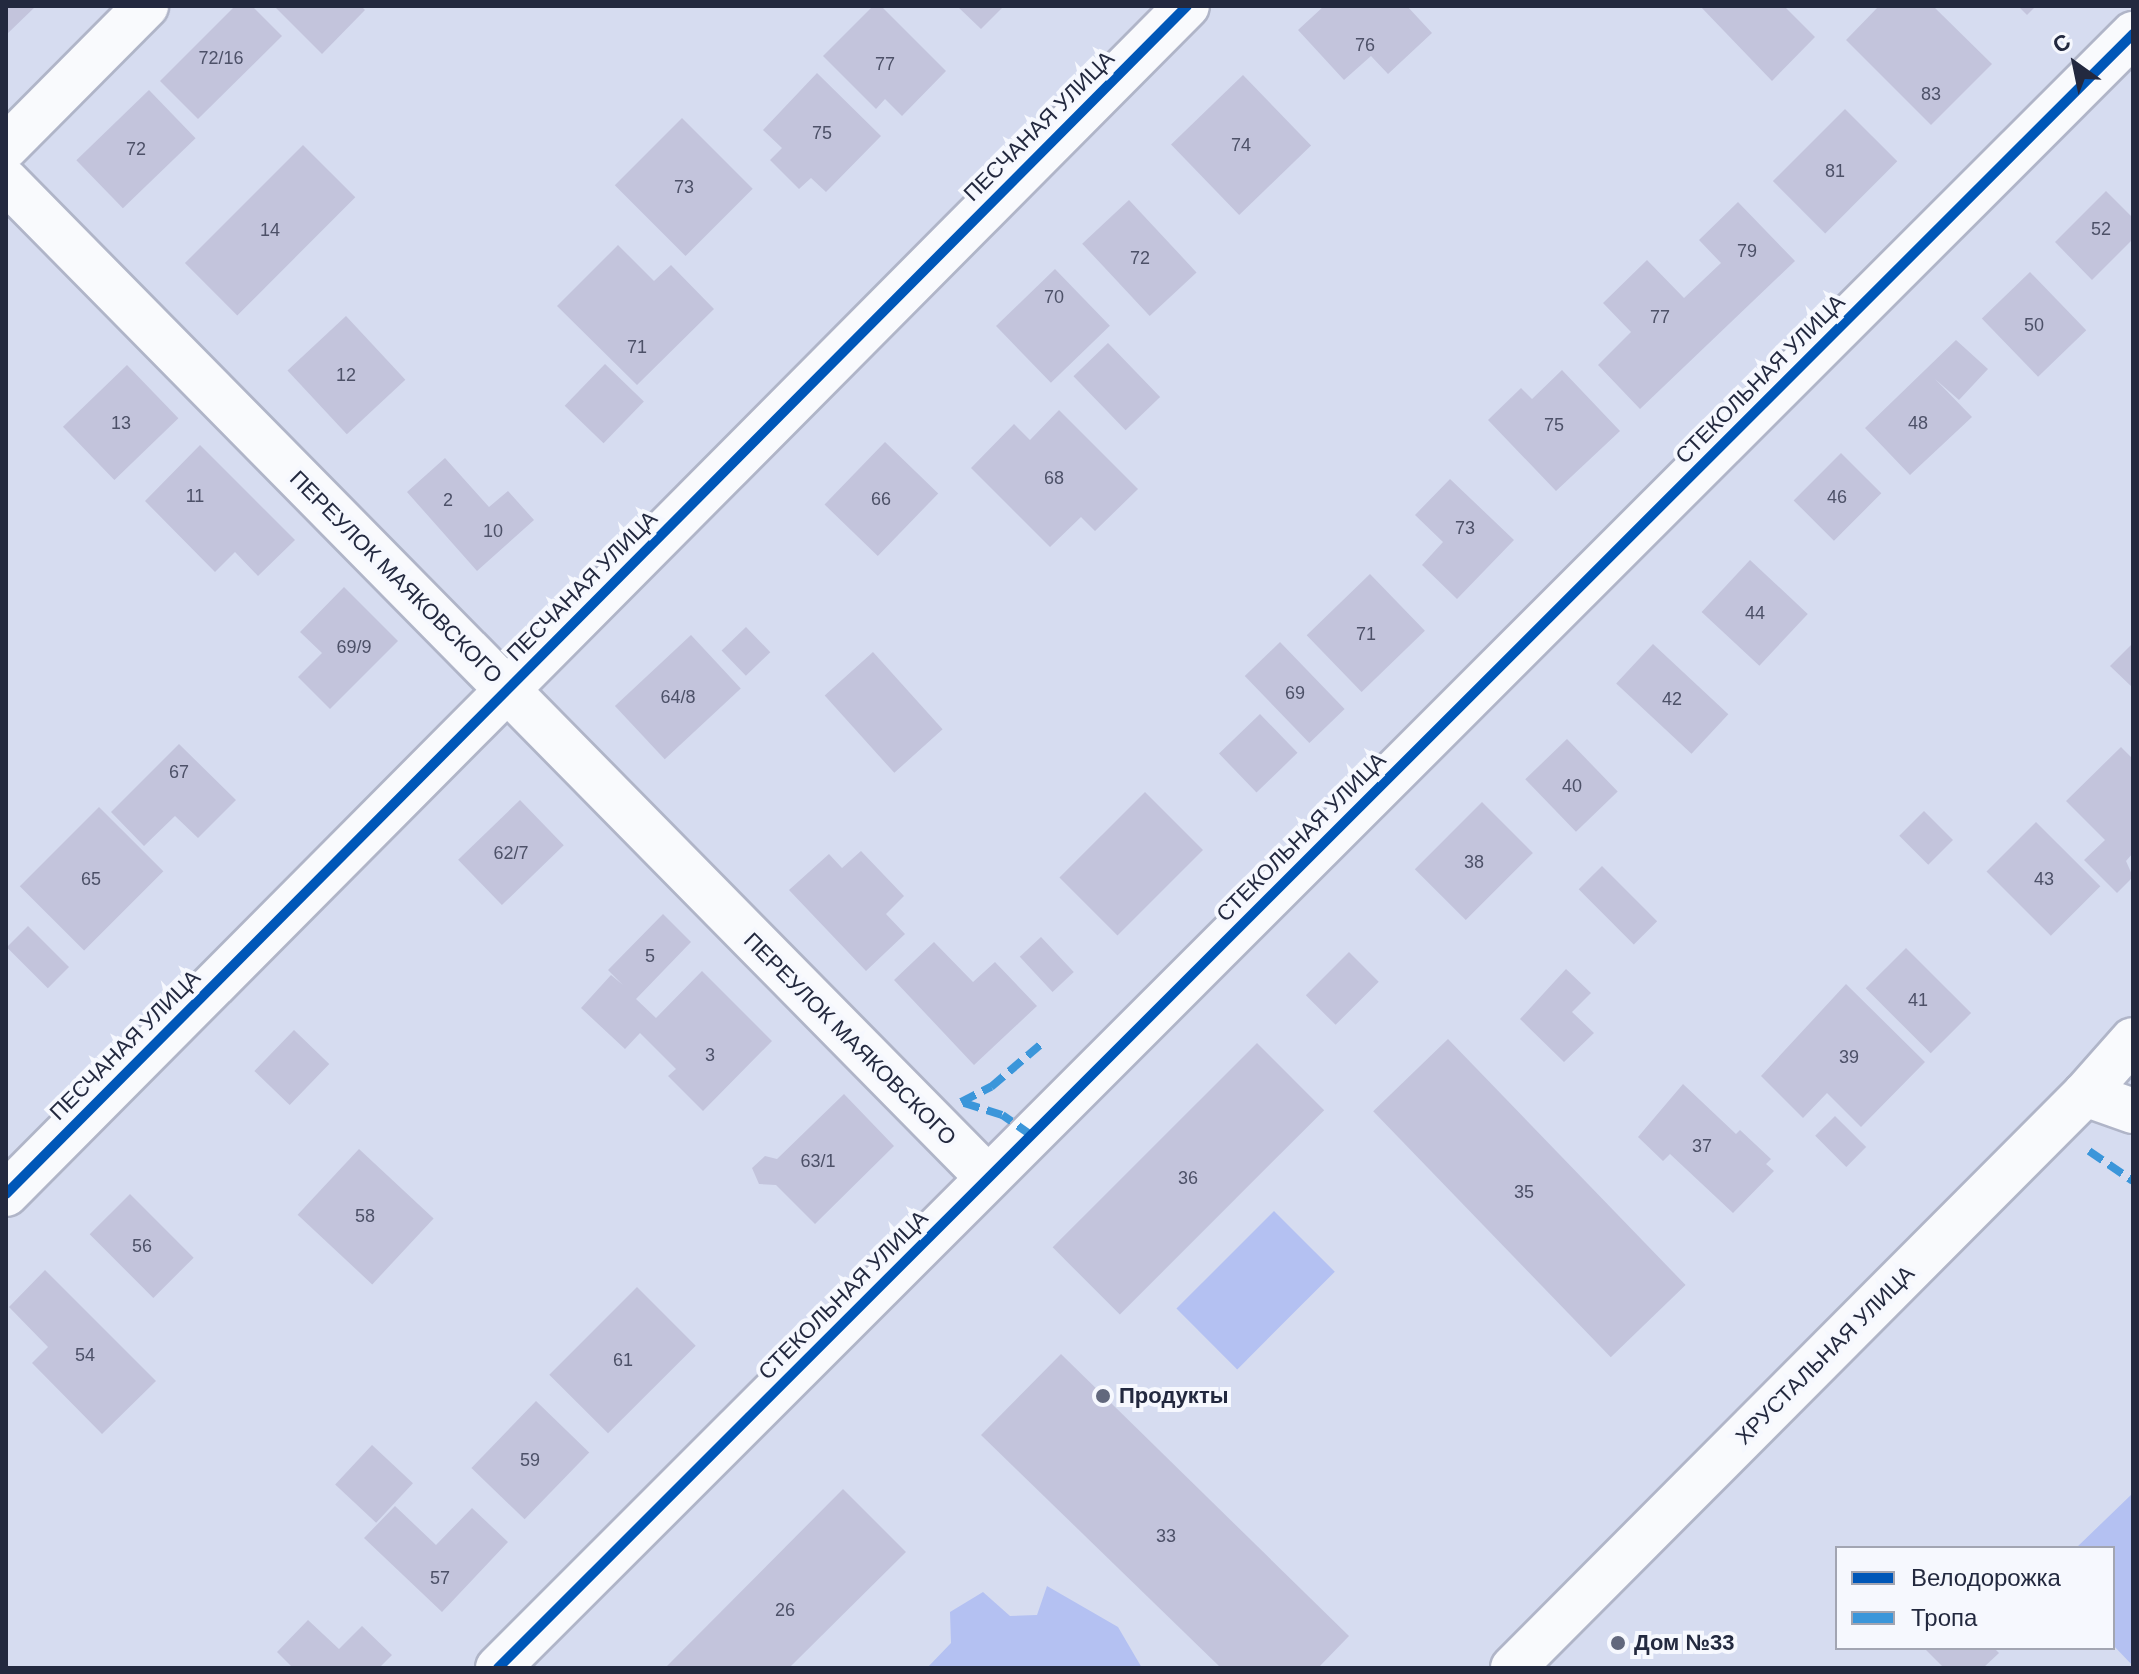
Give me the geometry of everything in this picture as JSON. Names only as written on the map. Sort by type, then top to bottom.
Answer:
[{"type":"street","points":[[6,147],[146,6]]},
{"type":"street","name":"ПЕСЧАНАЯ УЛИЦА","points":[[6,1194],[1187,6]]},
{"type":"street","name":"СТЕКОЛЬНАЯ УЛИЦА","points":[[498,1668],[2133,34]]},
{"type":"street","name":"ПЕРЕУЛОК МАЯКОВСКОГО","points":[[6,181],[988,1178]]},
{"type":"street","name":"ХРУСТАЛЬНАЯ УЛИЦА","points":[[1513,1668],[2085,1094],[2133,1040]]},
{"type":"street","points":[[2085,1094],[2133,1111]]},
{"type":"shaded area","points":[[1274,1211],[1335,1272],[1237,1369],[1176,1309]]},
{"type":"shaded area","points":[[2133,1493],[2133,1666],[2115,1647],[2115,1546],[2078,1546]]},
{"type":"shaded area","points":[[1047,1586],[1118,1627],[1142,1668],[927,1668],[951,1643],[950,1612],[983,1592],[1010,1616],[1037,1615]]},
{"type":"building","points":[[6,6],[36,6],[6,35]]},
{"type":"building","points":[[235,6],[252,6],[282,36],[198,119],[160,81]]},
{"type":"building","points":[[274,6],[361,6],[365,10],[322,54]]},
{"type":"building","points":[[873,6],[881,6],[946,71],[902,116],[885,99],[876,109],[823,56]]},
{"type":"building","points":[[957,6],[1004,6],[981,29]]},
{"type":"building","points":[[1324,6],[1407,6],[1432,33],[1388,74],[1371,56],[1344,80],[1298,30]]},
{"type":"building","points":[[1700,6],[1784,6],[1815,37],[1772,81]]},
{"type":"building","points":[[1879,6],[1933,6],[1992,64],[1931,125],[1846,40]]},
{"type":"building","points":[[2018,6],[2036,6],[2027,15]]},
{"type":"building","points":[[817,73],[881,136],[826,192],[811,178],[799,189],[770,160],[782,148],[763,130]]},
{"type":"building","points":[[1243,75],[1311,145],[1239,215],[1171,144]]},
{"type":"building","points":[[149,90],[196,138],[123,208],[76,160]]},
{"type":"building","points":[[1845,109],[1897,161],[1825,233],[1773,181]]},
{"type":"building","points":[[682,118],[753,189],[686,256],[615,185]]},
{"type":"building","points":[[303,145],[355,197],[237,315],[185,263]]},
{"type":"building","points":[[2106,191],[2133,218],[2133,239],[2092,280],[2055,242]]},
{"type":"building","points":[[1129,200],[1197,272],[1150,316],[1082,244]]},
{"type":"building","points":[[1738,202],[1795,261],[1640,409],[1598,365],[1631,332],[1603,303],[1647,260],[1684,298],[1721,263],[1699,240]]},
{"type":"building","points":[[618,245],[654,281],[671,265],[714,309],[637,385],[557,306]]},
{"type":"building","points":[[1055,269],[1110,326],[1051,383],[996,326]]},
{"type":"building","points":[[2030,272],[2086,330],[2038,377],[1982,319]]},
{"type":"building","points":[[346,316],[405,380],[347,434],[287,371]]},
{"type":"building","points":[[1956,340],[1988,369],[1959,400],[1935,379],[1972,417],[1910,475],[1865,428]]},
{"type":"building","points":[[1108,343],[1160,397],[1126,430],[1073,376]]},
{"type":"building","points":[[605,364],[644,402],[604,443],[565,406]]},
{"type":"building","points":[[127,365],[178,418],[114,480],[63,427]]},
{"type":"building","points":[[1562,370],[1620,431],[1556,491],[1488,420],[1521,388],[1532,399]]},
{"type":"building","points":[[1059,410],[1138,489],[1095,531],[1081,517],[1050,547],[971,468],[1014,424],[1030,440]]},
{"type":"building","points":[[885,442],[938,493],[878,556],[825,505]]},
{"type":"building","points":[[200,445],[295,540],[258,576],[235,552],[215,572],[145,501]]},
{"type":"building","points":[[1841,453],[1881,493],[1834,541],[1794,500]]},
{"type":"building","points":[[445,458],[489,507],[508,491],[534,520],[477,571],[407,492]]},
{"type":"building","points":[[1450,479],[1514,540],[1457,599],[1422,565],[1443,542],[1415,515]]},
{"type":"building","points":[[1750,560],[1808,614],[1759,666],[1702,612]]},
{"type":"building","points":[[1370,574],[1425,631],[1362,692],[1307,635]]},
{"type":"building","points":[[344,587],[398,641],[330,709],[298,677],[322,653],[300,632]]},
{"type":"building","points":[[746,627],[770,652],[746,676],[722,651]]},
{"type":"building","points":[[691,635],[741,688],[665,759],[615,706]]},
{"type":"building","points":[[1280,642],[1345,709],[1309,743],[1245,676]]},
{"type":"building","points":[[2133,643],[2133,688],[2110,666]]},
{"type":"building","points":[[1653,644],[1728,714],[1692,754],[1616,683]]},
{"type":"building","points":[[873,652],[943,729],[894,773],[825,695]]},
{"type":"building","points":[[1260,714],[1298,753],[1257,792],[1219,754]]},
{"type":"building","points":[[1567,739],[1618,792],[1576,832],[1525,779]]},
{"type":"building","points":[[179,744],[236,800],[198,838],[175,816],[144,846],[111,812]]},
{"type":"building","points":[[2121,747],[2133,759],[2133,853],[2126,861],[2133,877],[2117,893],[2084,860],[2105,840],[2066,801]]},
{"type":"building","points":[[1145,792],[1203,850],[1117,936],[1059,878]]},
{"type":"building","points":[[520,800],[564,845],[502,905],[458,860]]},
{"type":"building","points":[[1482,802],[1533,853],[1466,920],[1415,869]]},
{"type":"building","points":[[99,807],[163,871],[84,951],[20,886]]},
{"type":"building","points":[[1924,811],[1953,840],[1928,865],[1899,836]]},
{"type":"building","points":[[2036,822],[2100,886],[2051,936],[1987,871]]},
{"type":"building","points":[[861,851],[904,896],[886,914],[905,934],[866,971],[789,890],[829,854],[842,868]]},
{"type":"building","points":[[1602,866],[1657,921],[1634,944],[1579,889]]},
{"type":"building","points":[[663,914],[691,942],[636,999],[656,1018],[702,971],[772,1041],[703,1111],[668,1076],[676,1069],[640,1033],[625,1049],[581,1008],[611,975],[623,985],[608,970]]},
{"type":"building","points":[[28,926],[69,967],[48,988],[7,947]]},
{"type":"building","points":[[1041,937],[1074,972],[1053,992],[1020,957]]},
{"type":"building","points":[[934,942],[973,982],[995,962],[1037,1006],[974,1065],[894,980]]},
{"type":"building","points":[[1906,948],[1971,1013],[1931,1053],[1866,988]]},
{"type":"building","points":[[1349,952],[1379,982],[1336,1025],[1306,995]]},
{"type":"building","points":[[1566,969],[1591,993],[1572,1012],[1594,1033],[1564,1062],[1520,1019]]},
{"type":"building","points":[[1846,984],[1925,1062],[1861,1127],[1827,1093],[1803,1118],[1761,1076]]},
{"type":"building","points":[[294,1030],[329,1064],[290,1105],[254,1071]]},
{"type":"building","points":[[1448,1039],[1686,1285],[1611,1357],[1373,1111]]},
{"type":"building","points":[[1257,1043],[1324,1110],[1120,1315],[1053,1247]]},
{"type":"building","points":[[1683,1084],[1736,1134],[1740,1130],[1771,1159],[1766,1164],[1774,1171],[1733,1213],[1670,1154],[1663,1161],[1638,1137]]},
{"type":"building","points":[[844,1094],[894,1146],[815,1224],[776,1185],[759,1184],[752,1168],[765,1156],[777,1159]]},
{"type":"building","points":[[1835,1116],[1866,1147],[1846,1167],[1815,1136]]},
{"type":"building","points":[[359,1149],[434,1219],[372,1284],[298,1215]]},
{"type":"building","points":[[130,1194],[194,1258],[153,1298],[90,1234]]},
{"type":"building","points":[[45,1270],[156,1381],[102,1434],[32,1363],[48,1347],[9,1307]]},
{"type":"building","points":[[637,1287],[696,1346],[608,1433],[549,1375]]},
{"type":"building","points":[[1061,1354],[1349,1636],[1318,1668],[1221,1668],[981,1435]]},
{"type":"building","points":[[536,1401],[589,1452],[525,1519],[471,1468]]},
{"type":"building","points":[[372,1445],[413,1483],[376,1523],[335,1484]]},
{"type":"building","points":[[843,1489],[906,1552],[789,1668],[665,1668]]},
{"type":"building","points":[[395,1506],[436,1545],[472,1508],[508,1542],[442,1612],[364,1538]]},
{"type":"building","points":[[308,1620],[339,1649],[362,1626],[392,1655],[379,1668],[293,1668],[277,1652]]},
{"type":"building","points":[[1926,1650],[1996,1650],[1999,1653],[1983,1668],[1944,1668]]},
{"type":"marked path","points":[[1031,1135],[1002,1115],[961,1102],[991,1087],[1040,1045]]},
{"type":"marked path","points":[[2089,1151],[2133,1181]]},
{"type":"cycle path","points":[[6,1194],[1187,6]]},
{"type":"cycle path","points":[[498,1668],[2133,34]]},
{"type":"place","name":"Продукты","points":[[1103,1396]]},
{"type":"place","name":"Дом №33","points":[[1618,1643]]}]
